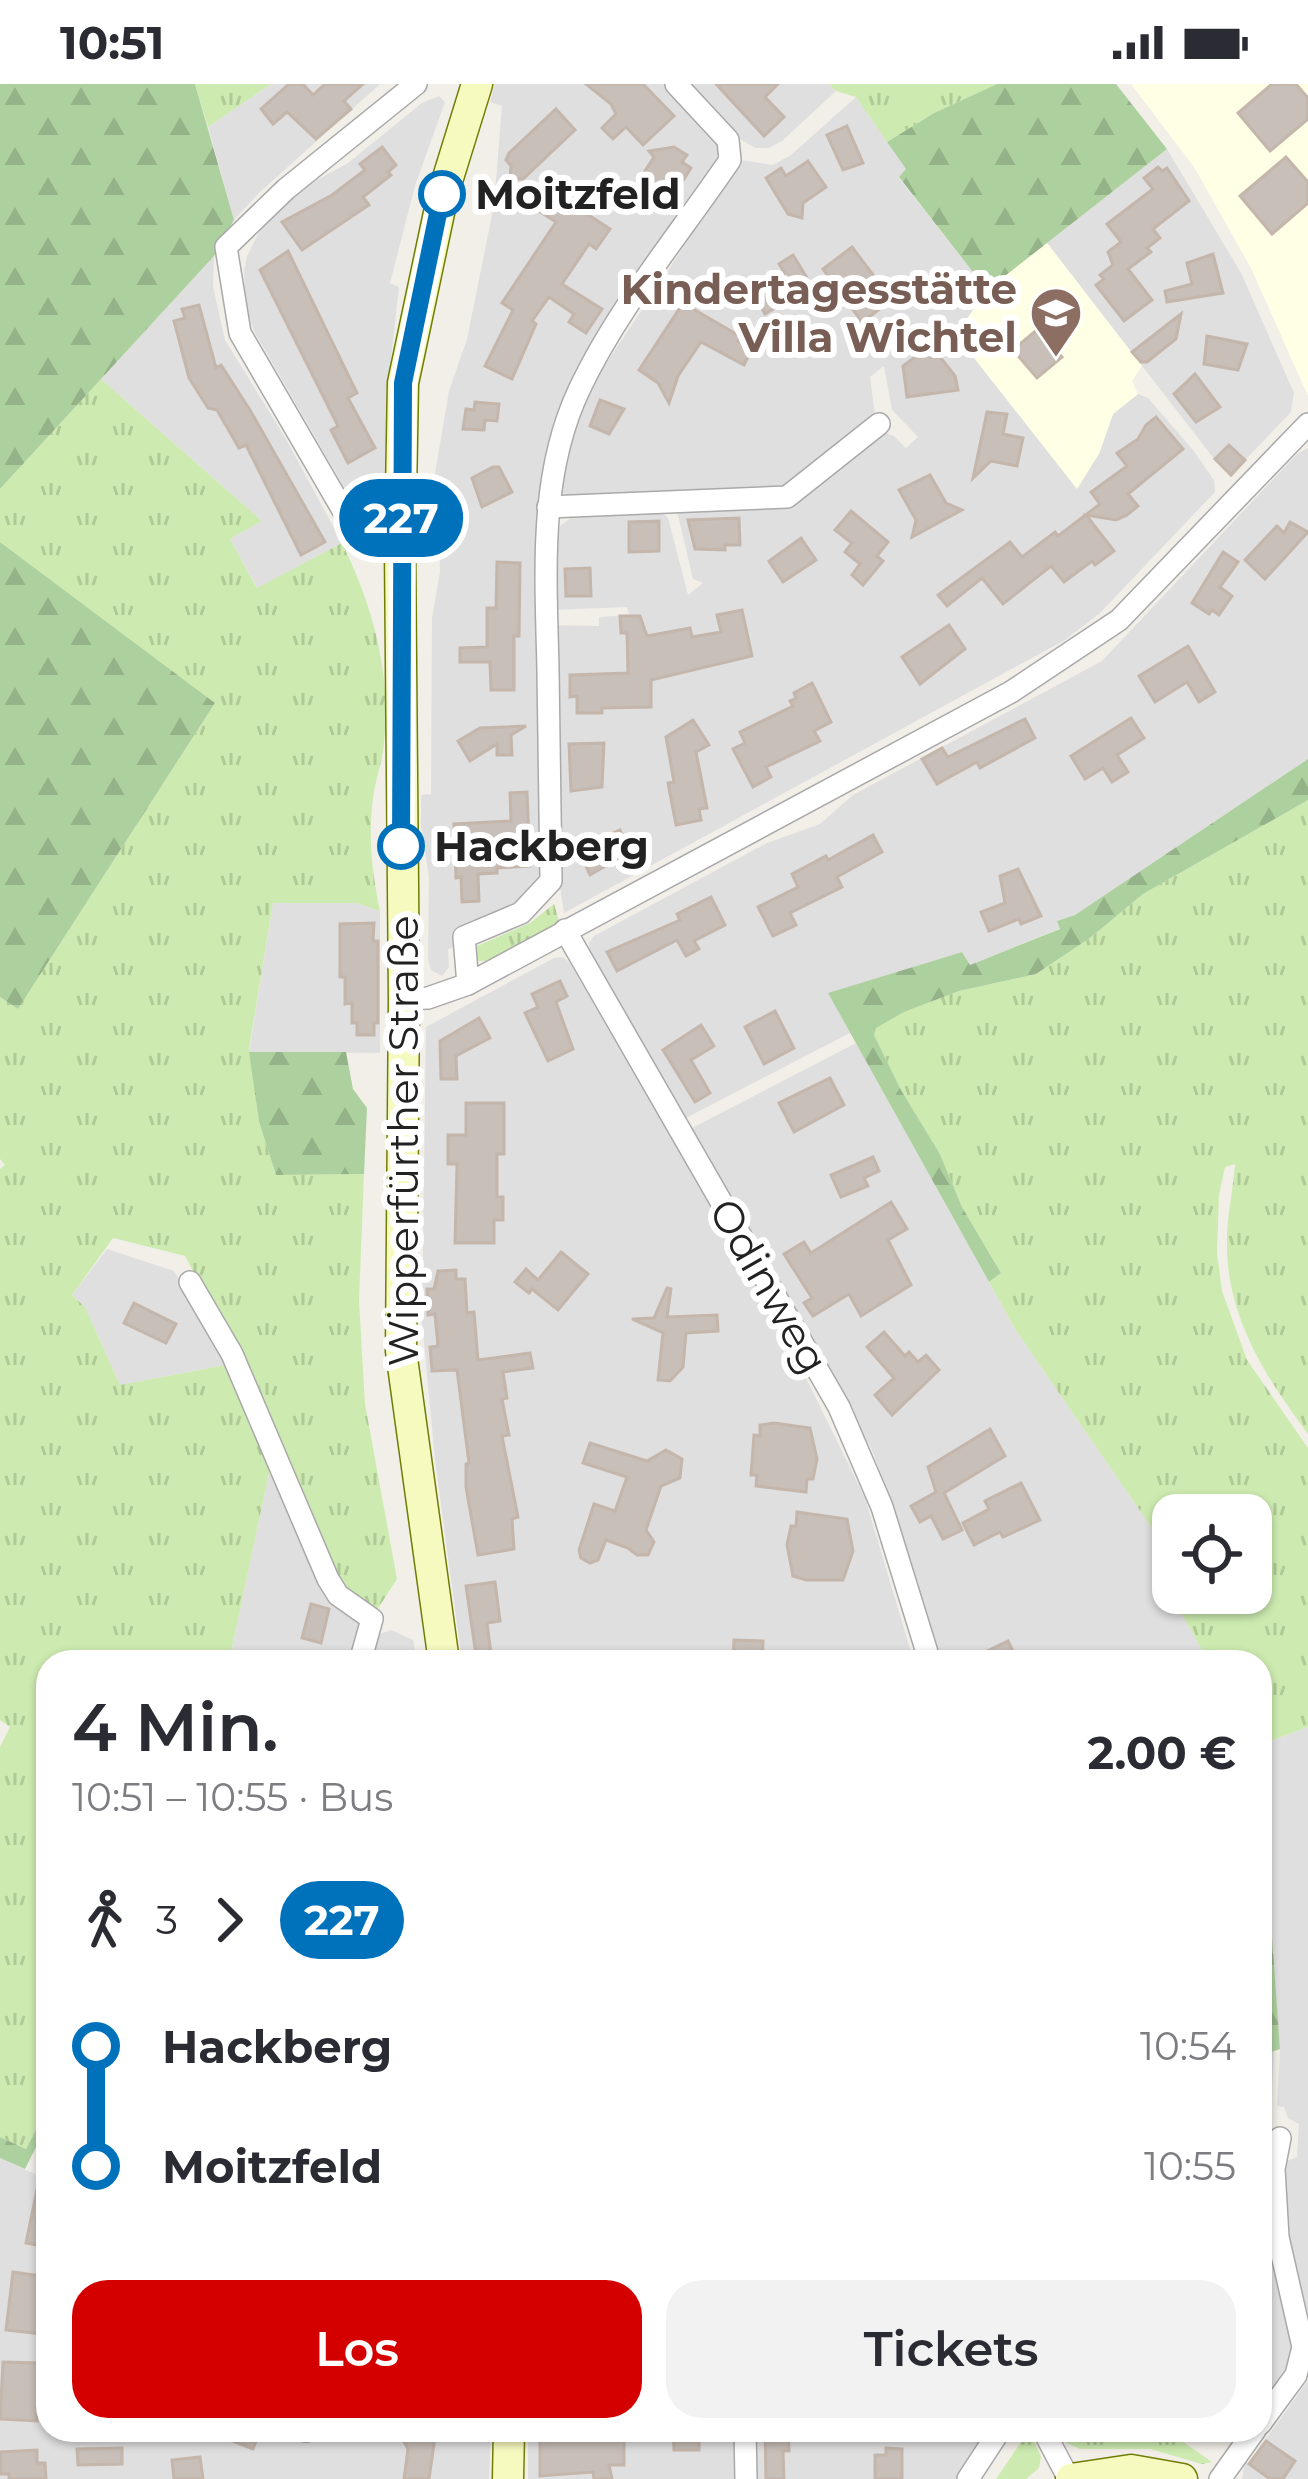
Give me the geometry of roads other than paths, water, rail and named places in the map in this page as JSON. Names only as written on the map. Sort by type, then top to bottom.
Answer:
[{"type":"main road","points":[[400,548],[403,383],[442,194],[477,84]]},
{"type":"main road","name":"Wipperfürther Straße","points":[[400,548],[401,1352],[442,1650]]},
{"type":"main road","points":[[508,2479],[509,2442]]},
{"type":"main road","points":[[1070,2479],[1131,2470],[1182,2479]]},
{"type":"street","points":[[400,548],[351,524],[240,333],[226,247],[286,188],[416,84]]},
{"type":"street","points":[[468,983],[464,938],[521,913],[551,881],[548,507],[555,454],[579,390],[730,160],[728,140],[676,84]]},
{"type":"street","points":[[548,507],[788,497],[880,424]]},
{"type":"street","points":[[404,999],[428,998],[468,983],[1011,692],[1119,620],[1308,424]]},
{"type":"street","name":"Odinweg","points":[[566,930],[838,1407],[882,1507],[926,1650]]},
{"type":"street","points":[[190,1282],[232,1354],[328,1579],[338,1595],[372,1619],[363,1650]]},
{"type":"street","points":[[1272,2408],[1296,2375],[1303,2347],[1277,2237],[1274,2169],[1280,2138]]},
{"type":"street","points":[[745,2442],[746,2479]]},
{"type":"street","points":[[968,2479],[992,2442]]},
{"type":"street","points":[[1050,2442],[1070,2479]]},
{"type":"street","points":[[1220,2479],[1247,2442]]},
{"type":"place","name":"Moitzfeld","points":[[442,194]]},
{"type":"place","name":"Kindertagesstätte Villa Wichtel","points":[[1056,359]]},
{"type":"place","name":"Hackberg","points":[[401,846]]}]
